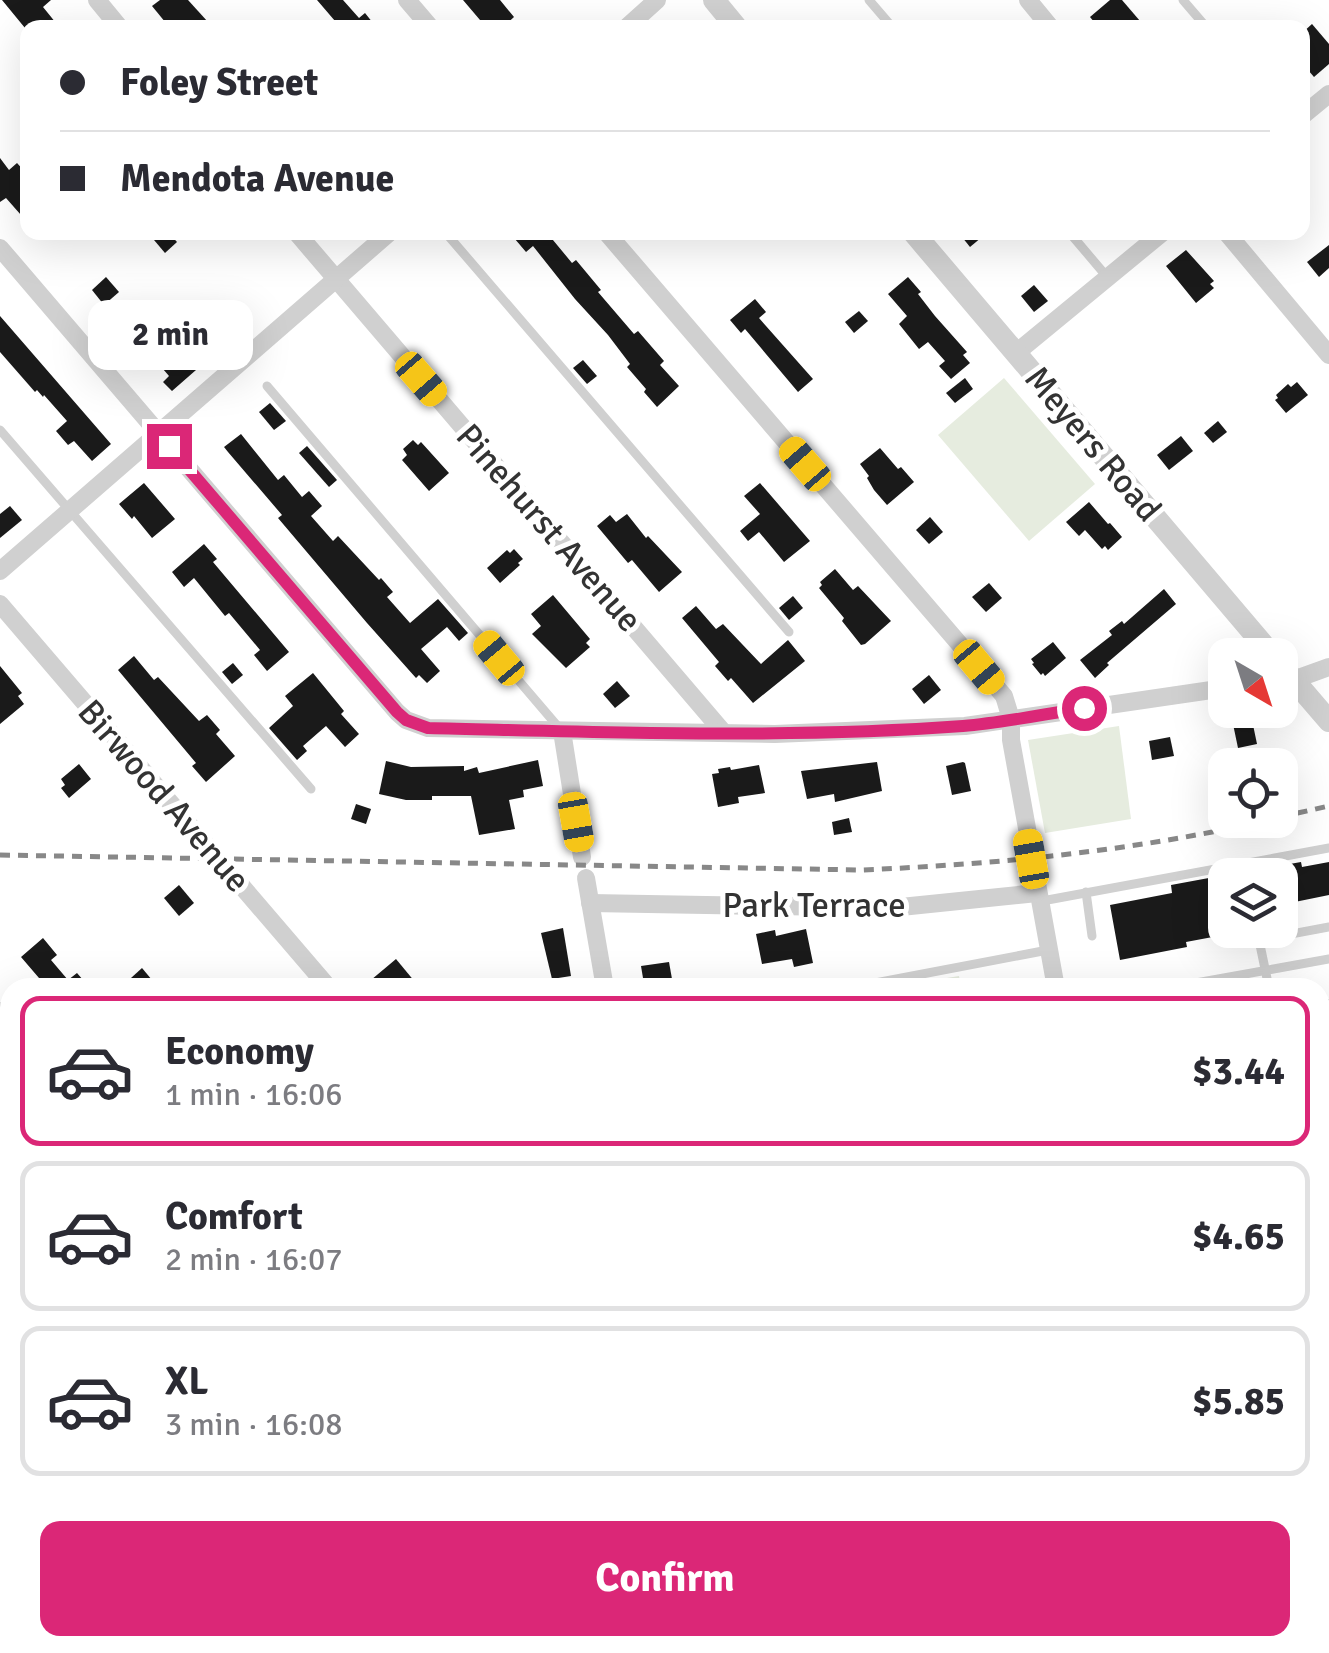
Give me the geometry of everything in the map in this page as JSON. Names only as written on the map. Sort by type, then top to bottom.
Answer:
[{"type":"street","points":[[97,0],[113,20]]},
{"type":"street","points":[[407,0],[424,20]]},
{"type":"street","points":[[635,20],[657,0]]},
{"type":"street","points":[[714,0],[730,20]]},
{"type":"street","points":[[1028,0],[1044,20]]},
{"type":"street","name":"Pinehurst Avenue","points":[[303,240],[724,733]]},
{"type":"street","points":[[0,571],[381,240]]},
{"type":"street","points":[[613,240],[1004,696],[1054,978]]},
{"type":"street","name":"Meyers Road","points":[[919,240],[1258,638]]},
{"type":"street","points":[[1016,353],[1153,240]]},
{"type":"street","points":[[1233,240],[1329,354]]},
{"type":"street","points":[[0,248],[397,712],[411,723],[428,728],[775,734],[965,726],[1208,690]]},
{"type":"street","name":"Birwood Avenue","points":[[0,604],[319,978]]},
{"type":"street","points":[[1298,673],[1329,667]]},
{"type":"street","points":[[1298,689],[1329,721]]},
{"type":"street","points":[[562,731],[582,857]]},
{"type":"street","points":[[586,878],[603,978]]},
{"type":"street","name":"Park Terrace","points":[[590,903],[891,908],[1038,897]]},
{"type":"lane","points":[[869,0],[886,20]]},
{"type":"lane","points":[[1184,0],[1201,20]]},
{"type":"lane","points":[[452,240],[790,632]]},
{"type":"lane","points":[[1076,240],[1108,278]]},
{"type":"lane","points":[[267,386],[562,731]]},
{"type":"lane","points":[[0,430],[311,789]]},
{"type":"lane","points":[[1038,897],[1086,892],[1329,848]]},
{"type":"lane","points":[[1086,892],[1092,936]]},
{"type":"lane","points":[[1267,978],[1259,940],[1329,926]]},
{"type":"lane","points":[[901,978],[1048,950]]},
{"type":"lane","points":[[1222,978],[1329,959]]},
{"type":"shaded area","points":[[1004,378],[1095,484],[1029,541],[938,435]]},
{"type":"shaded area","points":[[1119,726],[1131,819],[1045,833],[1028,740]]},
{"type":"building","points":[[2,0],[51,0],[43,7],[54,20],[20,22]]},
{"type":"building","points":[[160,0],[188,0],[206,20],[163,20],[152,6]]},
{"type":"building","points":[[317,0],[343,0],[359,18],[365,13],[371,20],[334,20]]},
{"type":"building","points":[[463,0],[500,0],[514,17],[511,20],[480,20]]},
{"type":"building","points":[[1110,0],[1122,0],[1139,20],[1092,20],[1090,17]]},
{"type":"building","points":[[1310,26],[1329,44],[1329,64],[1314,77],[1310,72]]},
{"type":"building","points":[[0,158],[9,170],[17,163],[20,166],[20,214],[6,198],[0,202]]},
{"type":"building","points":[[154,240],[177,242],[165,253]]},
{"type":"building","points":[[516,240],[553,240],[572,263],[576,260],[634,334],[638,331],[664,361],[660,365],[679,386],[657,407],[608,335],[533,246],[526,252]]},
{"type":"building","points":[[1329,245],[1329,268],[1319,277],[1307,262]]},
{"type":"building","points":[[1186,250],[1214,281],[1210,284],[1214,288],[1196,303],[1166,266]]},
{"type":"building","points":[[106,277],[119,292],[104,305],[92,290]]},
{"type":"building","points":[[908,277],[967,352],[963,355],[970,363],[951,379],[939,366],[945,361],[928,342],[919,349],[899,324],[907,316],[888,294]]},
{"type":"building","points":[[1034,285],[1048,301],[1034,312],[1021,296]]},
{"type":"building","points":[[755,299],[766,312],[759,318],[813,379],[798,392],[745,329],[741,333],[730,320]]},
{"type":"building","points":[[859,311],[868,321],[854,333],[845,322]]},
{"type":"building","points":[[152,313],[161,324],[155,329],[180,358],[191,348],[204,363],[172,391],[163,382],[169,376],[128,334]]},
{"type":"building","points":[[0,316],[111,444],[92,461],[74,441],[68,445],[56,431],[67,421],[0,352]]},
{"type":"building","points":[[583,360],[597,376],[587,384],[573,368]]},
{"type":"building","points":[[965,378],[973,389],[955,403],[946,393]]},
{"type":"building","points":[[1297,382],[1308,395],[1286,413],[1275,400],[1276,395],[1288,384],[1291,387]]},
{"type":"building","points":[[270,403],[286,421],[274,430],[259,412]]},
{"type":"building","points":[[1218,421],[1227,432],[1213,443],[1204,433]]},
{"type":"building","points":[[241,434],[278,480],[284,475],[302,497],[309,491],[322,506],[311,516],[333,541],[338,536],[381,578],[393,592],[387,597],[410,623],[438,599],[468,633],[459,641],[447,627],[421,649],[440,671],[427,683],[419,675],[416,678],[367,623],[224,447]]},
{"type":"building","points":[[1181,436],[1193,451],[1169,470],[1157,455]]},
{"type":"building","points":[[413,440],[418,445],[421,442],[449,473],[429,491],[402,460],[407,455],[403,449]]},
{"type":"building","points":[[307,446],[337,480],[329,487],[299,453]]},
{"type":"building","points":[[880,448],[914,482],[887,505],[860,464]]},
{"type":"building","points":[[144,483],[175,519],[152,538],[119,504]]},
{"type":"building","points":[[760,483],[810,541],[784,562],[759,532],[748,541],[740,531],[760,514],[744,496]]},
{"type":"building","points":[[1089,502],[1122,537],[1108,550],[1105,546],[1102,549],[1085,530],[1079,536],[1066,522]]},
{"type":"building","points":[[10,506],[22,520],[0,538],[0,514]]},
{"type":"building","points":[[627,514],[682,572],[659,592],[597,526],[610,515],[616,522]]},
{"type":"building","points":[[930,517],[943,532],[929,544],[916,530]]},
{"type":"building","points":[[204,544],[217,559],[213,562],[289,652],[267,671],[254,655],[260,650],[229,613],[225,616],[194,578],[184,587],[172,572]]},
{"type":"building","points":[[514,549],[523,559],[500,583],[487,568],[507,550],[510,553]]},
{"type":"building","points":[[835,569],[853,590],[858,586],[891,621],[865,644],[861,645],[819,588],[820,582]]},
{"type":"building","points":[[989,583],[1002,598],[986,612],[972,597]]},
{"type":"building","points":[[1164,589],[1176,604],[1095,678],[1080,660],[1112,635],[1109,631],[1122,621],[1124,624]]},
{"type":"building","points":[[553,595],[590,639],[586,643],[590,647],[566,668],[532,634],[541,626],[531,614]]},
{"type":"building","points":[[793,596],[803,608],[789,620],[779,608]]},
{"type":"building","points":[[696,606],[716,629],[723,624],[761,664],[788,640],[805,661],[753,703],[715,666],[719,662],[682,618]]},
{"type":"building","points":[[1053,642],[1066,658],[1045,676],[1041,675],[1031,659]]},
{"type":"building","points":[[134,656],[199,721],[207,715],[220,730],[216,734],[235,756],[206,782],[192,766],[196,763],[118,670]]},
{"type":"building","points":[[233,663],[243,675],[232,684],[222,672]]},
{"type":"building","points":[[0,666],[22,693],[18,696],[24,704],[0,724]]},
{"type":"building","points":[[313,673],[359,734],[345,747],[326,726],[303,746],[307,751],[297,760],[269,728],[293,706],[285,696]]},
{"type":"building","points":[[929,675],[941,690],[924,704],[912,689]]},
{"type":"building","points":[[617,681],[630,696],[615,708],[603,694]]},
{"type":"building","points":[[1234,728],[1254,728],[1257,744],[1238,748]]},
{"type":"building","points":[[1170,737],[1174,756],[1152,760],[1149,741]]},
{"type":"building","points":[[538,760],[543,786],[523,790],[524,797],[509,800],[515,829],[479,835],[471,796],[406,800],[379,794],[386,761],[411,767],[464,766],[464,771],[477,767],[479,773]]},
{"type":"building","points":[[877,762],[882,791],[835,802],[834,794],[807,799],[801,771]]},
{"type":"building","points":[[963,762],[971,791],[952,795],[946,766]]},
{"type":"building","points":[[79,764],[91,779],[69,798],[61,788],[65,785],[61,779]]},
{"type":"building","points":[[759,765],[765,793],[738,797],[739,803],[718,807],[712,774],[719,773],[718,769]]},
{"type":"building","points":[[356,804],[371,809],[366,824],[351,819]]},
{"type":"building","points":[[849,818],[852,832],[834,835],[832,822]]},
{"type":"building","points":[[1329,862],[1329,895],[1298,901],[1298,863],[1302,867]]},
{"type":"building","points":[[1208,878],[1208,938],[1186,942],[1187,947],[1120,960],[1110,905],[1172,893],[1171,885]]},
{"type":"building","points":[[179,885],[194,903],[179,916],[164,898]]},
{"type":"building","points":[[563,928],[571,976],[552,978],[541,933]]},
{"type":"building","points":[[806,929],[813,963],[794,967],[792,959],[762,964],[756,934],[775,930],[776,936]]},
{"type":"building","points":[[43,938],[57,955],[51,960],[66,978],[39,978],[21,957]]},
{"type":"building","points":[[396,959],[412,978],[373,978]]},
{"type":"building","points":[[669,962],[672,978],[643,978],[641,966]]},
{"type":"building","points":[[142,968],[150,978],[131,978]]},
{"type":"railway","points":[[1298,813],[1329,806]]},
{"type":"railway","points":[[0,855],[862,870],[1066,854],[1208,833]]},
{"type":"route","points":[[169,446],[397,712],[416,726],[775,734],[965,726],[1084,708]]}]
